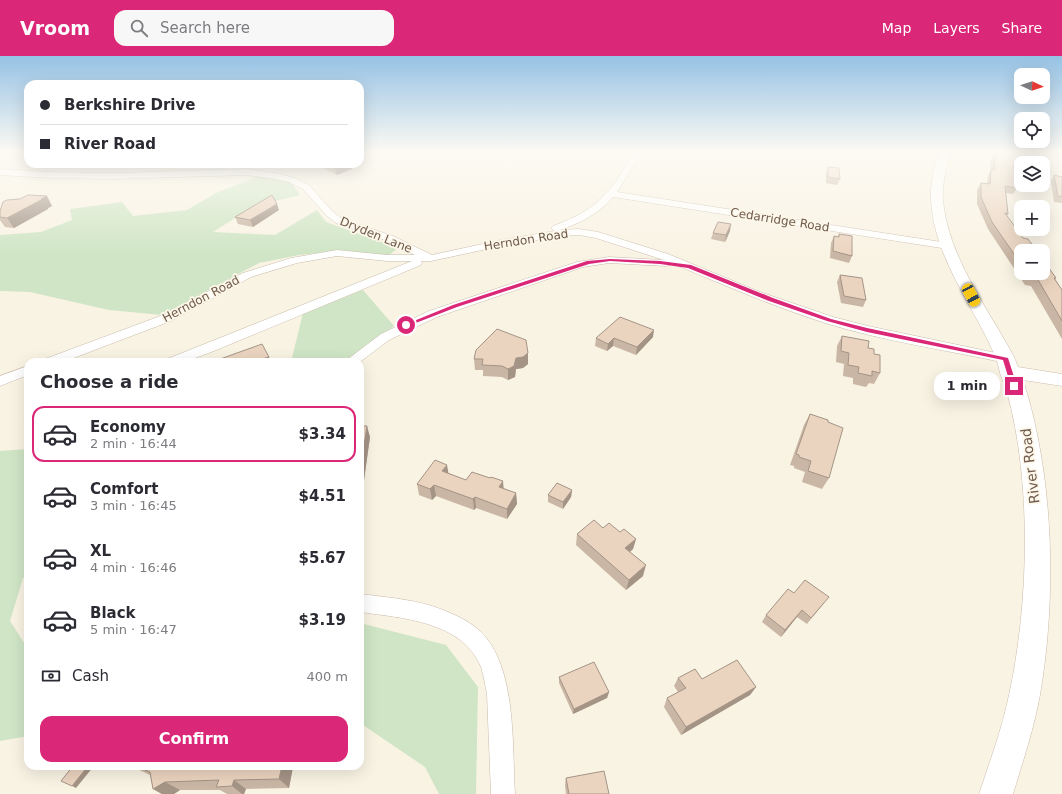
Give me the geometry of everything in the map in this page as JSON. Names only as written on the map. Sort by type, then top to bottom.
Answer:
[{"type":"main road","name":"River Road","points":[[937,186],[937,202],[940,222],[948,246],[964,282],[1008,365],[1023,414],[1030,445],[1036,517],[1037,584],[1034,626],[1027,681],[1014,735],[996,794]]},
{"type":"main road","points":[[1008,365],[1062,380]]},
{"type":"street","name":"Dryden Lane","points":[[305,186],[329,213],[339,221],[389,238],[431,258]]},
{"type":"street","points":[[523,239],[578,221],[597,209],[617,186]]},
{"type":"street","name":"Cedarridge Road","points":[[611,194],[948,246]]},
{"type":"street","name":"Herndon Road","points":[[61,358],[167,318],[247,275],[295,260],[337,253],[387,258],[431,258],[523,239],[569,232],[587,233],[630,244],[689,266],[771,300],[829,320],[1008,365]]},
{"type":"street","points":[[183,358],[397,270],[431,258]]},
{"type":"street","points":[[356,358],[385,337],[426,317],[581,264],[600,260],[635,260],[689,266]]},
{"type":"street","points":[[4,379],[24,372]]},
{"type":"street","points":[[4,379],[24,378]]},
{"type":"street","points":[[364,604],[439,618],[456,626],[476,641],[486,654],[495,675],[499,698],[504,794]]},
{"type":"green space","points":[[233,186],[294,186],[300,195],[254,206],[213,232],[275,235],[317,210],[326,222],[398,248],[389,255],[335,251],[299,255],[259,263],[162,315],[109,310],[30,292],[0,291],[0,235],[41,232],[72,220],[70,209],[122,202],[133,216],[187,210],[216,193]]},
{"type":"green space","points":[[363,290],[394,326],[355,358],[292,358],[303,313]]},
{"type":"green space","points":[[24,449],[24,578],[10,621],[24,643],[24,737],[0,741],[0,451]]},
{"type":"green space","points":[[364,624],[446,645],[478,687],[476,794],[439,794],[425,767],[364,726]]},
{"type":"building","points":[[981,186],[1005,186],[1008,214],[1005,213],[1014,226],[1014,236],[1022,236],[1023,238],[1028,239],[1032,244],[1014,244],[1014,254],[992,222],[981,197]]},
{"type":"building","points":[[1056,186],[1062,186],[1062,197],[1058,196]]},
{"type":"building","points":[[28,195],[47,196],[7,218],[0,217],[3,202],[7,200],[20,199]]},
{"type":"building","points":[[272,195],[277,204],[250,220],[235,217]]},
{"type":"building","points":[[718,222],[731,224],[726,235],[713,233]]},
{"type":"building","points":[[839,234],[852,236],[852,256],[833,251],[834,236],[839,237]]},
{"type":"building","points":[[1050,270],[1062,290],[1062,321],[1038,280],[1050,280]]},
{"type":"building","points":[[840,275],[862,278],[866,300],[844,296]]},
{"type":"building","points":[[620,317],[654,330],[637,347],[614,338],[608,344],[596,338]]},
{"type":"building","points":[[497,329],[526,340],[528,353],[523,357],[516,358],[514,366],[508,369],[502,366],[482,365],[483,359],[474,359],[476,350]]},
{"type":"building","points":[[842,336],[869,341],[868,348],[874,349],[874,354],[880,355],[880,373],[872,371],[872,376],[858,373],[859,367],[848,365],[849,353],[841,351]]},
{"type":"building","points":[[262,344],[269,357],[266,358],[223,358]]},
{"type":"building","points":[[810,414],[828,420],[828,422],[843,428],[829,478],[808,471],[811,461],[799,457],[799,455],[796,454]]},
{"type":"building","points":[[364,426],[367,426],[364,446]]},
{"type":"building","points":[[435,460],[447,465],[442,471],[466,480],[472,472],[490,478],[491,477],[503,481],[499,487],[516,493],[507,509],[475,497],[473,499],[434,485],[430,489],[417,484]]},
{"type":"building","points":[[557,483],[572,490],[563,502],[548,495]]},
{"type":"building","points":[[594,520],[603,528],[609,523],[620,532],[624,529],[636,539],[625,548],[646,565],[629,580],[577,534]]},
{"type":"building","points":[[805,580],[829,597],[811,618],[802,610],[785,630],[766,615],[788,589],[794,593]]},
{"type":"building","points":[[737,660],[756,687],[686,727],[667,698],[686,688],[678,678],[695,669],[702,679]]},
{"type":"building","points":[[594,662],[609,692],[574,709],[559,677]]},
{"type":"building","points":[[70,770],[85,770],[72,786],[61,781]]},
{"type":"building","points":[[145,770],[281,770],[279,779],[234,780],[232,786],[216,787],[219,780],[165,782],[153,789],[150,772]]},
{"type":"building","points":[[604,771],[609,794],[569,794],[566,778]]},
{"type":"route","points":[[406,325],[455,306],[588,262],[600,260],[660,262],[689,266],[771,300],[829,320],[867,330],[1006,359],[1014,386]]}]
